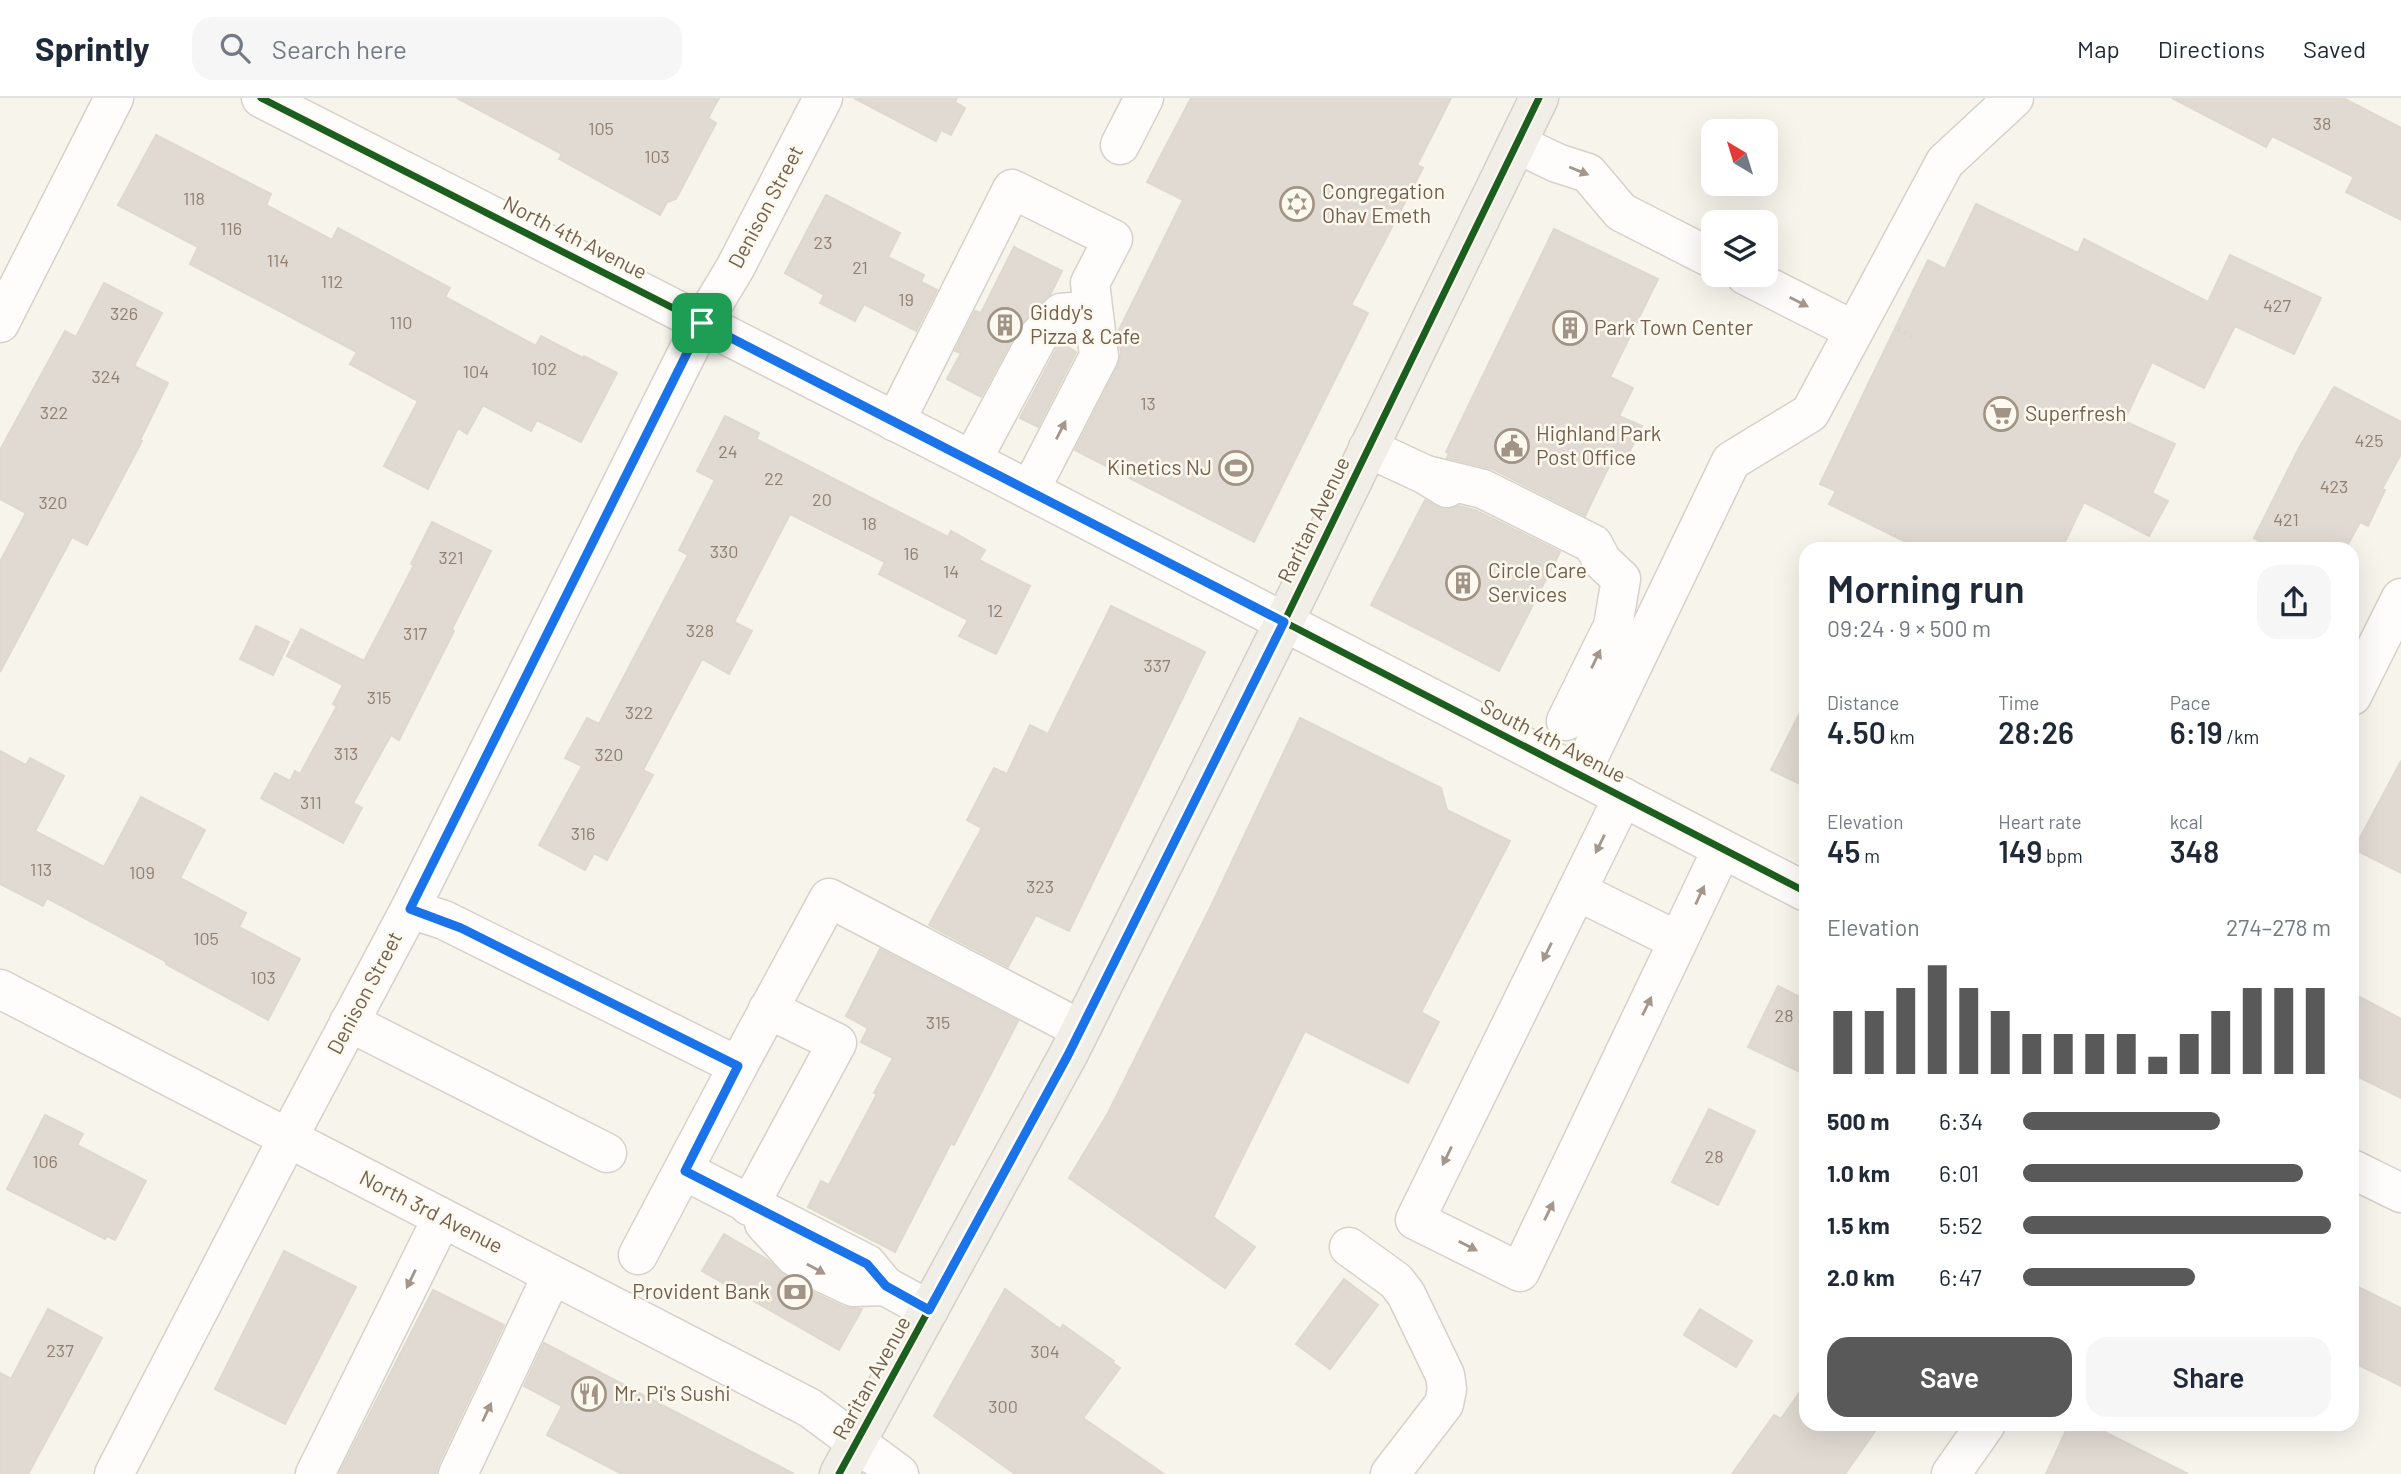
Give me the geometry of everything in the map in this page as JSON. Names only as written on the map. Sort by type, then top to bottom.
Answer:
[{"type":"main road","name":"Raritan Avenue","points":[[848,1459],[1080,1029],[1284,622],[1539,98]]},
{"type":"street","points":[[0,323],[114,98]]},
{"type":"street","name":"North 4th Avenue","points":[[261,98],[1284,622]]},
{"type":"street","name":"Denison Street","points":[[114,1474],[410,909],[702,323],[735,268],[823,98]]},
{"type":"street","points":[[1120,145],[1144,98]]},
{"type":"street","points":[[1580,775],[1731,461],[1810,413],[1945,162],[2014,98]]},
{"type":"street","points":[[1517,144],[1557,163],[1588,173],[1621,212],[1701,253]]},
{"type":"street","points":[[895,422],[1012,189],[1113,239],[1090,283],[1099,356],[1030,490]]},
{"type":"street","points":[[1769,287],[1853,330]]},
{"type":"street","points":[[972,460],[1038,337],[1060,313],[1093,310]]},
{"type":"street","points":[[1368,448],[1426,475],[1483,489],[1550,521],[1593,544],[1602,561],[1621,579],[1613,626],[1566,720]]},
{"type":"street","points":[[2359,682],[2401,598]]},
{"type":"street","name":"South 4th Avenue","points":[[1284,622],[1799,888]]},
{"type":"street","points":[[1623,797],[1415,1220],[1520,1272],[1722,849]]},
{"type":"street","points":[[1577,891],[1678,941]]},
{"type":"street","points":[[638,1255],[829,898],[1080,1029]]},
{"type":"street","points":[[410,909],[452,924],[738,1066]]},
{"type":"street","name":"North 3rd Avenue","points":[[0,989],[810,1408],[848,1459],[899,1474]]},
{"type":"street","points":[[749,1206],[838,1044],[768,1009]]},
{"type":"street","points":[[349,1022],[607,1153]]},
{"type":"street","points":[[685,1171],[749,1206],[794,1256],[817,1270],[853,1287],[886,1286],[929,1310]]},
{"type":"street","points":[[2359,1172],[2401,1193]]},
{"type":"street","points":[[315,1474],[442,1218]]},
{"type":"street","points":[[1349,1247],[1396,1282],[1406,1294],[1445,1375],[1447,1390],[1444,1404],[1390,1474]]},
{"type":"street","points":[[458,1474],[552,1275]]},
{"type":"street","points":[[1951,1474],[1981,1431]]},
{"type":"path","points":[[1897,329],[1912,337]]},
{"type":"building","points":[[457,98],[719,98],[708,118],[716,123],[676,199],[667,202],[660,215],[559,159],[562,154]]},
{"type":"building","points":[[854,98],[957,98],[955,102],[965,108],[951,135],[941,130],[936,141]]},
{"type":"building","points":[[1191,98],[1451,98],[1417,165],[1423,168],[1351,305],[1368,313],[1254,542],[1075,450],[1118,366],[1121,353],[1118,332],[1183,200],[1147,182]]},
{"type":"building","points":[[2172,98],[2343,98],[2401,128],[2401,220],[2346,192],[2354,177],[2272,136],[2266,147]]},
{"type":"building","points":[[156,135],[271,194],[266,205],[332,240],[338,228],[450,288],[445,297],[536,346],[541,336],[617,373],[581,442],[537,420],[531,431],[483,405],[467,434],[458,428],[428,489],[384,466],[418,401],[350,364],[357,352],[190,264],[198,247],[118,205]]},
{"type":"building","points":[[826,195],[900,233],[888,257],[924,275],[921,282],[937,290],[916,331],[864,304],[855,321],[820,303],[824,295],[785,273]]},
{"type":"building","name":"Superfresh","points":[[1976,204],[2078,253],[2084,239],[2208,302],[2230,255],[2321,298],[2294,354],[2235,326],[2204,388],[2152,362],[2124,421],[2175,444],[2152,493],[2168,501],[2149,536],[2084,502],[2065,542],[1906,542],[1829,504],[1836,491],[1820,484],[1928,260],[1945,269]]},
{"type":"building","name":"Park Town Center","points":[[1554,229],[1658,279],[1610,377],[1633,388],[1619,416],[1642,426],[1623,465],[1612,460],[1585,516],[1493,469],[1447,458],[1449,453],[1446,452]]},
{"type":"building","name":"Giddy's Pizza & Cafe","points":[[1014,247],[1062,271],[1050,295],[1019,327],[981,397],[947,379],[961,353],[955,351],[975,311],[981,313]]},
{"type":"building","points":[[104,283],[162,313],[134,366],[168,383],[140,440],[142,441],[87,545],[72,537],[0,672],[0,562],[26,513],[0,499],[0,450],[65,331],[76,337]]},
{"type":"building","points":[[1062,343],[1076,352],[1038,427],[1020,418]]},
{"type":"building","points":[[2334,387],[2401,422],[2401,454],[2382,489],[2385,490],[2368,526],[2360,522],[2349,542],[2262,542],[2254,538],[2299,448]]},
{"type":"building","points":[[725,416],[759,433],[756,439],[948,537],[951,531],[985,550],[979,560],[1030,586],[996,654],[959,636],[968,620],[879,574],[885,562],[790,514],[734,622],[752,631],[729,674],[702,659],[643,770],[653,775],[607,860],[594,853],[585,870],[539,845],[582,766],[565,758],[587,718],[599,724],[688,555],[679,550],[715,480],[697,471]]},
{"type":"building","name":"Circle Care Services","points":[[1425,500],[1446,510],[1459,506],[1475,510],[1560,552],[1499,671],[1371,605]]},
{"type":"building","points":[[432,522],[491,551],[399,740],[391,735],[353,803],[362,808],[343,843],[261,798],[275,773],[290,781],[295,771],[300,774],[337,706],[333,704],[343,685],[287,656],[301,629],[364,661],[414,565],[411,564]]},
{"type":"building","points":[[1111,606],[1205,652],[1069,931],[1036,915],[1008,967],[929,925],[982,828],[967,820],[994,768],[1007,774],[1030,725],[1048,734]]},
{"type":"building","points":[[256,626],[289,642],[273,675],[240,659]]},
{"type":"building","points":[[1799,715],[1799,784],[1771,770]]},
{"type":"building","points":[[1300,718],[1441,788],[1447,810],[1510,841],[1421,1012],[1439,1022],[1408,1083],[1305,1031],[1213,1217],[1255,1247],[1225,1288],[1069,1178],[1108,1113],[1211,906]]},
{"type":"building","points":[[0,751],[26,765],[30,758],[64,776],[35,831],[104,867],[141,797],[205,830],[180,878],[246,913],[239,927],[300,959],[268,1020],[47,898],[43,906],[0,884]]},
{"type":"building","points":[[2401,761],[2401,873],[2359,852],[2359,840]]},
{"type":"building","points":[[880,949],[1018,1021],[895,1252],[808,1207],[821,1181],[829,1185],[893,1058],[861,1042],[868,1028],[846,1016]]},
{"type":"building","points":[[1778,986],[1799,996],[1799,1072],[1748,1047]]},
{"type":"building","points":[[2359,997],[2401,1019],[2401,1098],[2359,1077]]},
{"type":"building","points":[[1709,1109],[1755,1131],[1718,1205],[1672,1182]]},
{"type":"building","points":[[45,1115],[83,1134],[77,1145],[146,1181],[115,1240],[107,1236],[105,1239],[7,1189]]},
{"type":"building","name":"Provident Bank","points":[[724,1234],[768,1260],[782,1274],[808,1290],[844,1307],[862,1309],[839,1350],[702,1271]]},
{"type":"building","points":[[284,1251],[356,1287],[285,1424],[215,1389]]},
{"type":"building","points":[[1344,1279],[1378,1305],[1330,1369],[1296,1344]]},
{"type":"building","points":[[2359,1287],[2401,1308],[2401,1386],[2359,1365]]},
{"type":"building","points":[[1005,1289],[1060,1329],[1063,1325],[1114,1361],[1120,1368],[1083,1418],[1164,1474],[1015,1474],[934,1416]]},
{"type":"building","points":[[433,1290],[504,1325],[436,1474],[339,1474]]},
{"type":"building","points":[[48,1309],[102,1338],[28,1474],[0,1474],[0,1373],[11,1379]]},
{"type":"building","points":[[1700,1309],[1752,1341],[1736,1367],[1684,1335]]},
{"type":"building","name":"Mr. Pi's Sushi","points":[[544,1343],[794,1474],[622,1474],[547,1435],[562,1406],[524,1386]]},
{"type":"building","points":[[1799,1393],[1799,1431],[1875,1431],[1845,1474],[1732,1474],[1774,1415],[1781,1419]]},
{"type":"building","points":[[2066,1431],[2103,1431],[2188,1474],[2046,1474]]},
{"type":"cycle path","points":[[261,98],[979,464],[1799,888]]},
{"type":"cycle path","points":[[839,1474],[1068,1055],[1284,622],[1539,98]]},
{"type":"place","name":"Congregation Ohav Emeth","points":[[1297,204]]},
{"type":"place","name":"Giddy's Pizza & Cafe","points":[[1005,325]]},
{"type":"place","name":"Park Town Center","points":[[1570,328]]},
{"type":"place","name":"Superfresh","points":[[2001,414]]},
{"type":"place","name":"Highland Park Post Office","points":[[1512,446]]},
{"type":"place","name":"Kinetics NJ","points":[[1236,468]]},
{"type":"place","name":"Circle Care Services","points":[[1463,583]]},
{"type":"place","name":"Provident Bank","points":[[795,1292]]},
{"type":"place","name":"Mr. Pi's Sushi","points":[[589,1394]]},
{"type":"route","points":[[702,323],[1284,622],[1068,1055],[929,1310],[886,1286],[867,1264],[685,1171],[738,1066],[461,928],[410,909],[702,323]]}]
